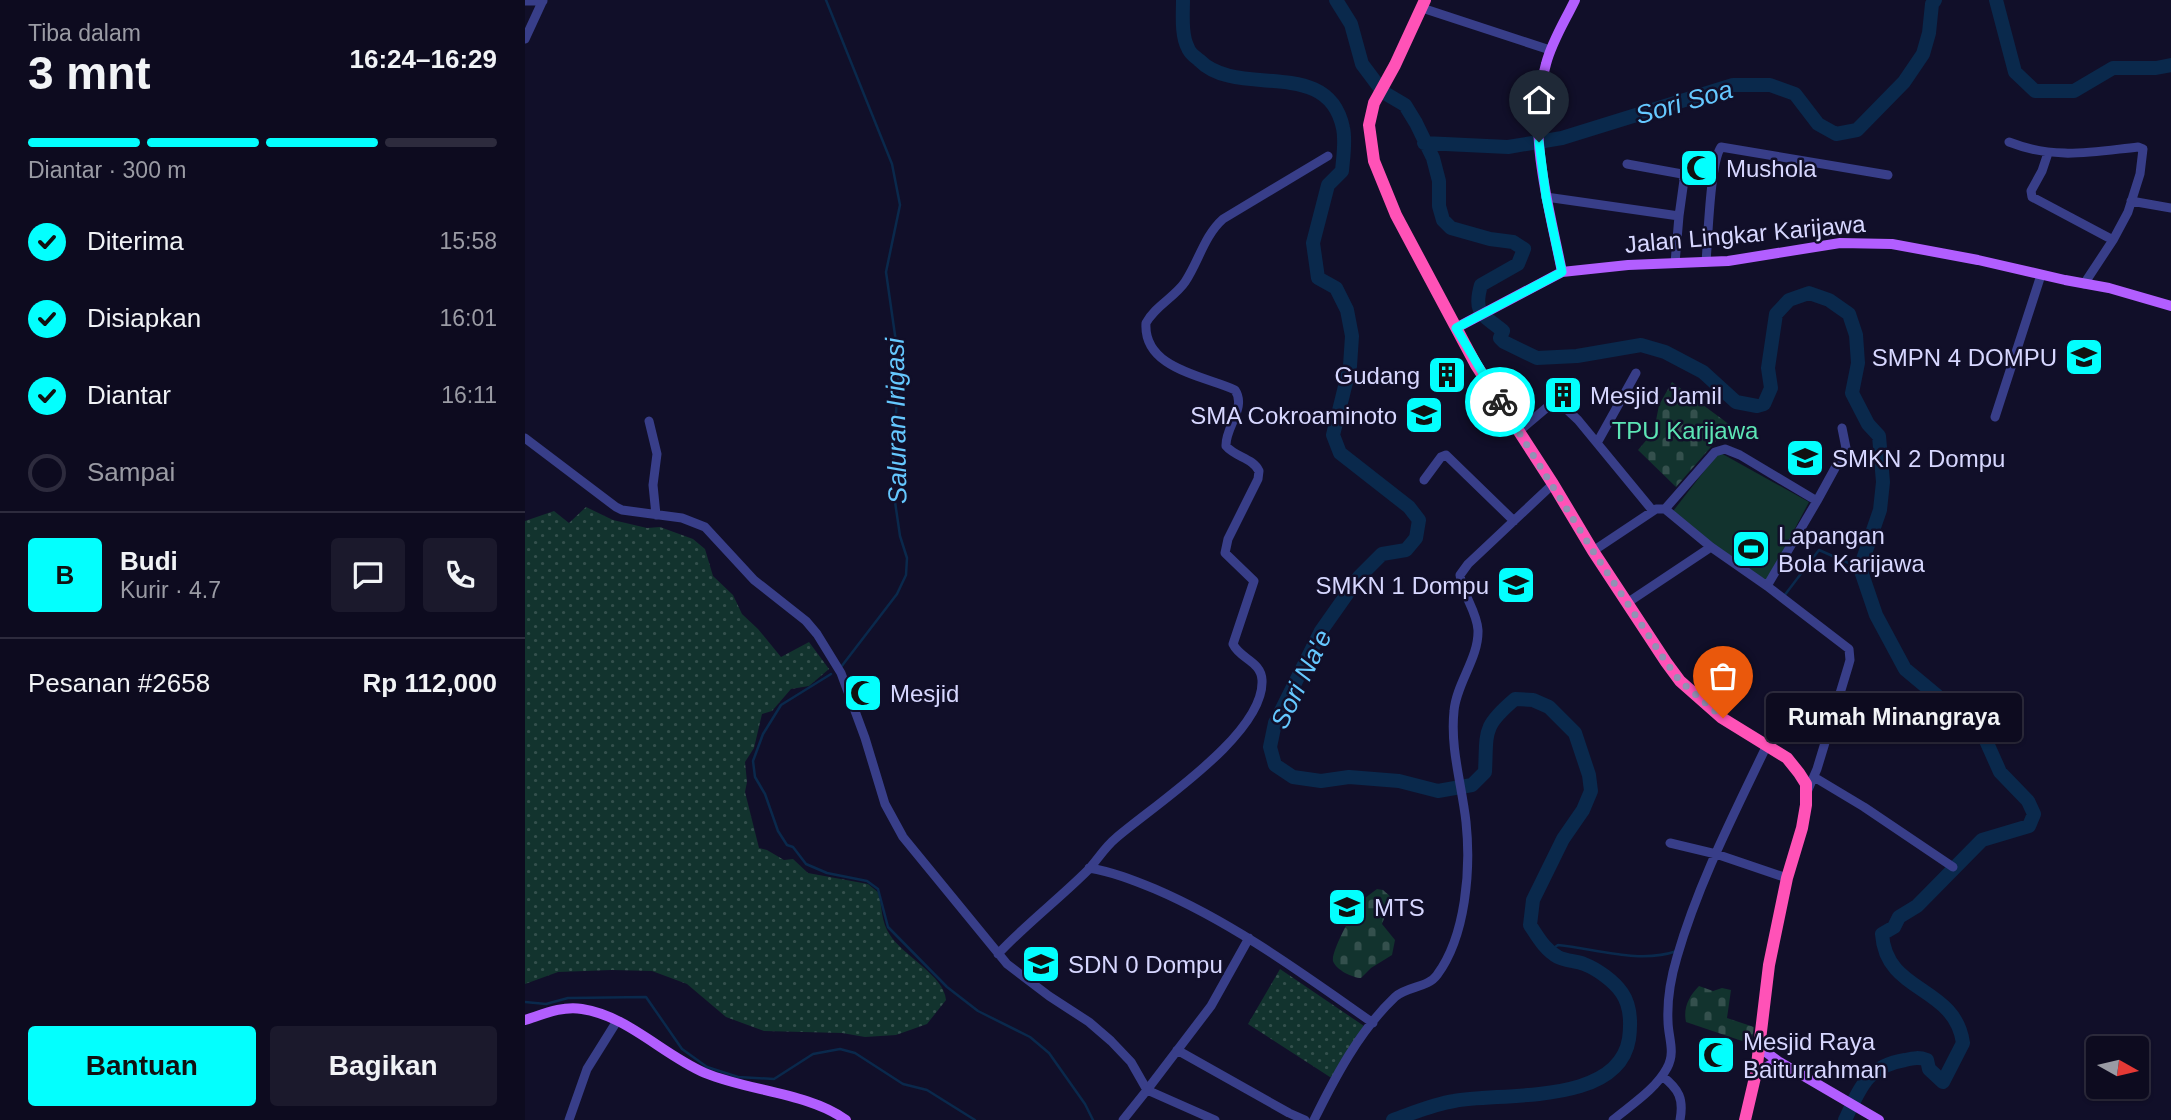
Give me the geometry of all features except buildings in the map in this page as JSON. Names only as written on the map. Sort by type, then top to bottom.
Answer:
[{"type":"highway","points":[[1424,4],[1378,95],[1371,111],[1369,125],[1374,161],[1412,248],[1476,365],[1593,551],[1680,681],[1723,718],[1787,758],[1800,773],[1807,792],[1802,828],[1787,878],[1769,965],[1756,1073],[1745,1120]]},
{"type":"main road","points":[[1562,272],[1546,197],[1538,126],[1543,76],[1550,50],[1573,0]]},
{"type":"main road","name":"Jalan Lingkar Karijawa","points":[[1456,328],[1562,272],[1628,265],[1706,262],[1821,244],[1866,242],[1892,244],[1978,260],[2109,288],[2171,306]]},
{"type":"main road","points":[[525,1020],[557,1009],[583,1009],[617,1021],[703,1072],[737,1084],[819,1105],[846,1120]]},
{"type":"main road","points":[[1759,1047],[1879,1120]]},
{"type":"main road","points":[[1756,1073],[1778,1061]]},
{"type":"street","points":[[525,1],[543,1],[525,39]]},
{"type":"street","points":[[1424,4],[1550,50]]},
{"type":"street","points":[[2009,142],[2047,153],[2078,154],[2141,147],[2141,167],[2128,212],[2084,284]]},
{"type":"street","points":[[1706,262],[1714,173],[1721,148],[1888,175]]},
{"type":"street","points":[[2047,153],[2042,171],[2031,191],[2032,197],[2113,240]]},
{"type":"street","points":[[998,954],[1089,868],[1116,838],[1160,804],[1237,735],[1257,705],[1262,678],[1259,669],[1236,650],[1233,644],[1254,581],[1225,553],[1258,479],[1259,471],[1257,466],[1232,453],[1226,446],[1226,437],[1240,398],[1235,390],[1166,362],[1149,340],[1146,323],[1185,283],[1210,234],[1223,219],[1328,156]]},
{"type":"street","points":[[1627,164],[1682,174],[1684,180],[1675,263]]},
{"type":"street","points":[[1546,197],[1679,216]]},
{"type":"street","points":[[2131,201],[2171,208]]},
{"type":"street","points":[[1994,417],[2041,275]]},
{"type":"street","points":[[1597,443],[1636,373]]},
{"type":"street","points":[[1519,431],[1551,404],[1557,403],[1568,411],[1597,443],[1653,510]]},
{"type":"street","points":[[649,421],[657,454],[653,485],[656,514]]},
{"type":"street","points":[[1767,586],[1846,449],[1842,428]]},
{"type":"street","points":[[525,438],[616,507],[682,518],[705,527],[737,564],[806,621],[841,673],[866,738],[880,791],[892,819],[998,954],[1007,964],[1049,996],[1089,1021],[1111,1041],[1131,1062],[1147,1090],[1215,1120]]},
{"type":"street","points":[[1665,509],[1715,452],[1725,449],[1817,500]]},
{"type":"street","points":[[1424,480],[1441,457],[1446,455],[1514,521]]},
{"type":"street","points":[[1314,1120],[1333,1082],[1373,1023],[1399,993],[1432,981],[1444,963],[1462,914],[1466,881],[1466,821],[1454,746],[1454,707],[1478,635],[1476,620],[1460,575],[1468,564],[1553,484]]},
{"type":"street","points":[[1593,551],[1653,510],[1665,509],[1711,547],[1845,646],[1850,653],[1850,660],[1816,773],[1807,792]]},
{"type":"street","points":[[1627,603],[1711,547]]},
{"type":"street","points":[[1613,1120],[1662,1076],[1671,1059],[1672,1042],[1668,1019],[1676,958],[1716,854],[1767,745]]},
{"type":"street","points":[[1800,773],[1816,773],[1953,867]]},
{"type":"street","points":[[1670,844],[1716,854],[1787,878]]},
{"type":"street","points":[[1089,868],[1119,874],[1179,900],[1249,938],[1373,1023]]},
{"type":"street","points":[[1123,1120],[1211,1006],[1249,938]]},
{"type":"street","points":[[569,1120],[587,1069],[617,1021]]},
{"type":"street","points":[[1177,1050],[1305,1120]]},
{"type":"street","points":[[1662,1076],[1679,1092],[1682,1107],[1680,1120]]},
{"type":"green space","name":"TPU Karijawa","points":[[1672,382],[1730,425],[1676,487],[1638,450],[1654,431],[1659,405]]},
{"type":"green space","name":"Lapangan Bola Karijawa","points":[[1719,452],[1809,502],[1766,583],[1670,515]]},
{"type":"green space","points":[[586,507],[613,520],[647,528],[660,527],[693,539],[705,549],[713,576],[733,595],[742,614],[781,657],[809,642],[829,669],[809,686],[791,689],[772,711],[762,714],[754,748],[745,762],[745,792],[759,848],[784,860],[793,859],[808,873],[868,884],[879,893],[883,920],[890,935],[931,974],[944,991],[946,1000],[927,1024],[896,1035],[865,1037],[842,1033],[764,1031],[726,1017],[687,984],[652,971],[558,972],[525,984],[525,521],[554,511],[569,523]]},
{"type":"green space","points":[[1377,889],[1383,890],[1392,898],[1382,924],[1395,940],[1392,955],[1358,978],[1338,967],[1333,956],[1355,911],[1363,900]]},
{"type":"green space","points":[[1280,969],[1364,1026],[1333,1079],[1248,1024]]},
{"type":"green space","points":[[1699,986],[1713,991],[1722,988],[1731,990],[1727,1018],[1754,1027],[1751,1044],[1686,1022],[1688,1002]]},
{"type":"waterway","name":"Saluran Irigasi","points":[[826,0],[892,164],[900,205],[886,272],[899,363],[892,481],[900,536],[907,558],[906,575],[897,594],[841,667]]},
{"type":"waterway","name":"Sori Na'e","points":[[1183,0],[1184,37],[1190,51],[1199,60],[1216,71],[1236,77],[1301,85],[1320,92],[1334,106],[1344,133],[1342,171],[1328,185],[1313,243],[1318,278],[1336,288],[1347,310],[1352,336],[1350,366],[1333,435],[1340,453],[1409,507],[1419,520],[1416,538],[1406,550],[1382,554],[1359,577],[1321,631],[1275,723],[1270,747],[1275,765],[1293,777],[1321,781],[1349,777],[1399,781],[1438,791],[1472,785],[1485,772],[1488,731],[1497,716],[1515,699],[1533,700],[1549,707],[1575,733],[1589,775],[1591,791],[1583,810],[1563,839],[1533,900],[1530,925],[1553,954],[1594,969],[1622,993],[1629,1009],[1630,1027],[1629,1039],[1620,1061],[1604,1076],[1581,1086],[1555,1092],[1454,1101],[1393,1120]]},
{"type":"waterway","points":[[1336,0],[1351,24],[1362,64],[1383,92],[1405,105],[1416,123],[1433,158],[1439,181],[1439,206],[1443,220],[1451,228],[1490,239],[1513,242],[1524,249],[1518,264],[1481,285],[1479,294],[1481,312],[1503,331],[1500,338],[1504,342],[1537,358],[1577,356],[1641,345],[1665,352],[1703,372],[1736,402],[1757,406],[1764,404],[1771,388],[1768,368],[1776,314],[1789,300],[1809,293],[1829,300],[1849,314],[1856,335],[1858,363],[1852,393],[1868,424],[1879,436],[1883,482],[1880,510],[1860,568],[1876,615],[1905,669],[1983,734],[2000,772],[2028,801],[2034,814],[2029,826],[1982,840],[1917,906],[1899,917],[1894,927],[1882,934],[1886,954],[1895,968],[1948,1010],[1957,1024],[1963,1043],[1943,1082],[1929,1069],[1927,1060],[1924,1059],[1908,1059],[1882,1067],[1866,1080],[1845,1120]]},
{"type":"waterway","name":"Sori Soa","points":[[1424,143],[1508,147],[1562,138],[1733,85],[1770,85],[1795,94],[1818,124],[1836,134],[1857,130],[1904,82],[1923,54],[1935,0]]},
{"type":"waterway","name":"Sori Soa","points":[[1996,0],[2015,72],[2035,91],[2074,91],[2113,68],[2156,68],[2171,65]]},
{"type":"waterway","points":[[1784,596],[1819,550],[1860,568]]},
{"type":"waterway","name":"Saluran Irigasi","points":[[831,674],[781,705],[763,734],[753,761],[755,777],[765,794],[778,831],[787,845],[793,847],[806,864],[827,873],[867,881],[878,889],[888,927],[947,987],[978,1011],[1030,1037],[1049,1053],[1093,1120]]},
{"type":"waterway","points":[[1549,951],[1558,945],[1633,956],[1663,955],[1677,951]]},
{"type":"waterway","points":[[525,1002],[546,1004],[568,998],[646,997],[682,1049],[707,1067],[738,1077],[774,1079],[813,1054],[840,1049],[855,1053],[903,1084],[927,1090],[975,1120]]},
{"type":"way so far","points":[[1500,402],[1666,662],[1680,681],[1723,718]]},
{"type":"place","name":"Mushola","points":[[1699,168]]},
{"type":"place","name":"SMPN 4 DOMPU","points":[[2084,357]]},
{"type":"place","name":"Gudang","points":[[1447,375]]},
{"type":"place","name":"Mesjid Jamil","points":[[1563,395]]},
{"type":"place","name":"SMA Cokroaminoto","points":[[1424,415]]},
{"type":"place","name":"SMKN 2 Dompu","points":[[1805,458]]},
{"type":"place","name":"Lapangan Bola Karijawa","points":[[1751,549]]},
{"type":"place","name":"SMKN 1 Dompu","points":[[1516,585]]},
{"type":"place","name":"Mesjid","points":[[863,693]]},
{"type":"place","name":"Rumah Minangraya","points":[[1723,718]]},
{"type":"place","name":"MTS","points":[[1347,907]]},
{"type":"place","name":"SDN 0 Dompu","points":[[1041,964]]},
{"type":"place","name":"Mesjid Raya Baiturrahman","points":[[1716,1055]]},
{"type":"route","points":[[1500,402],[1456,328],[1562,272],[1546,197],[1539,142]]}]
